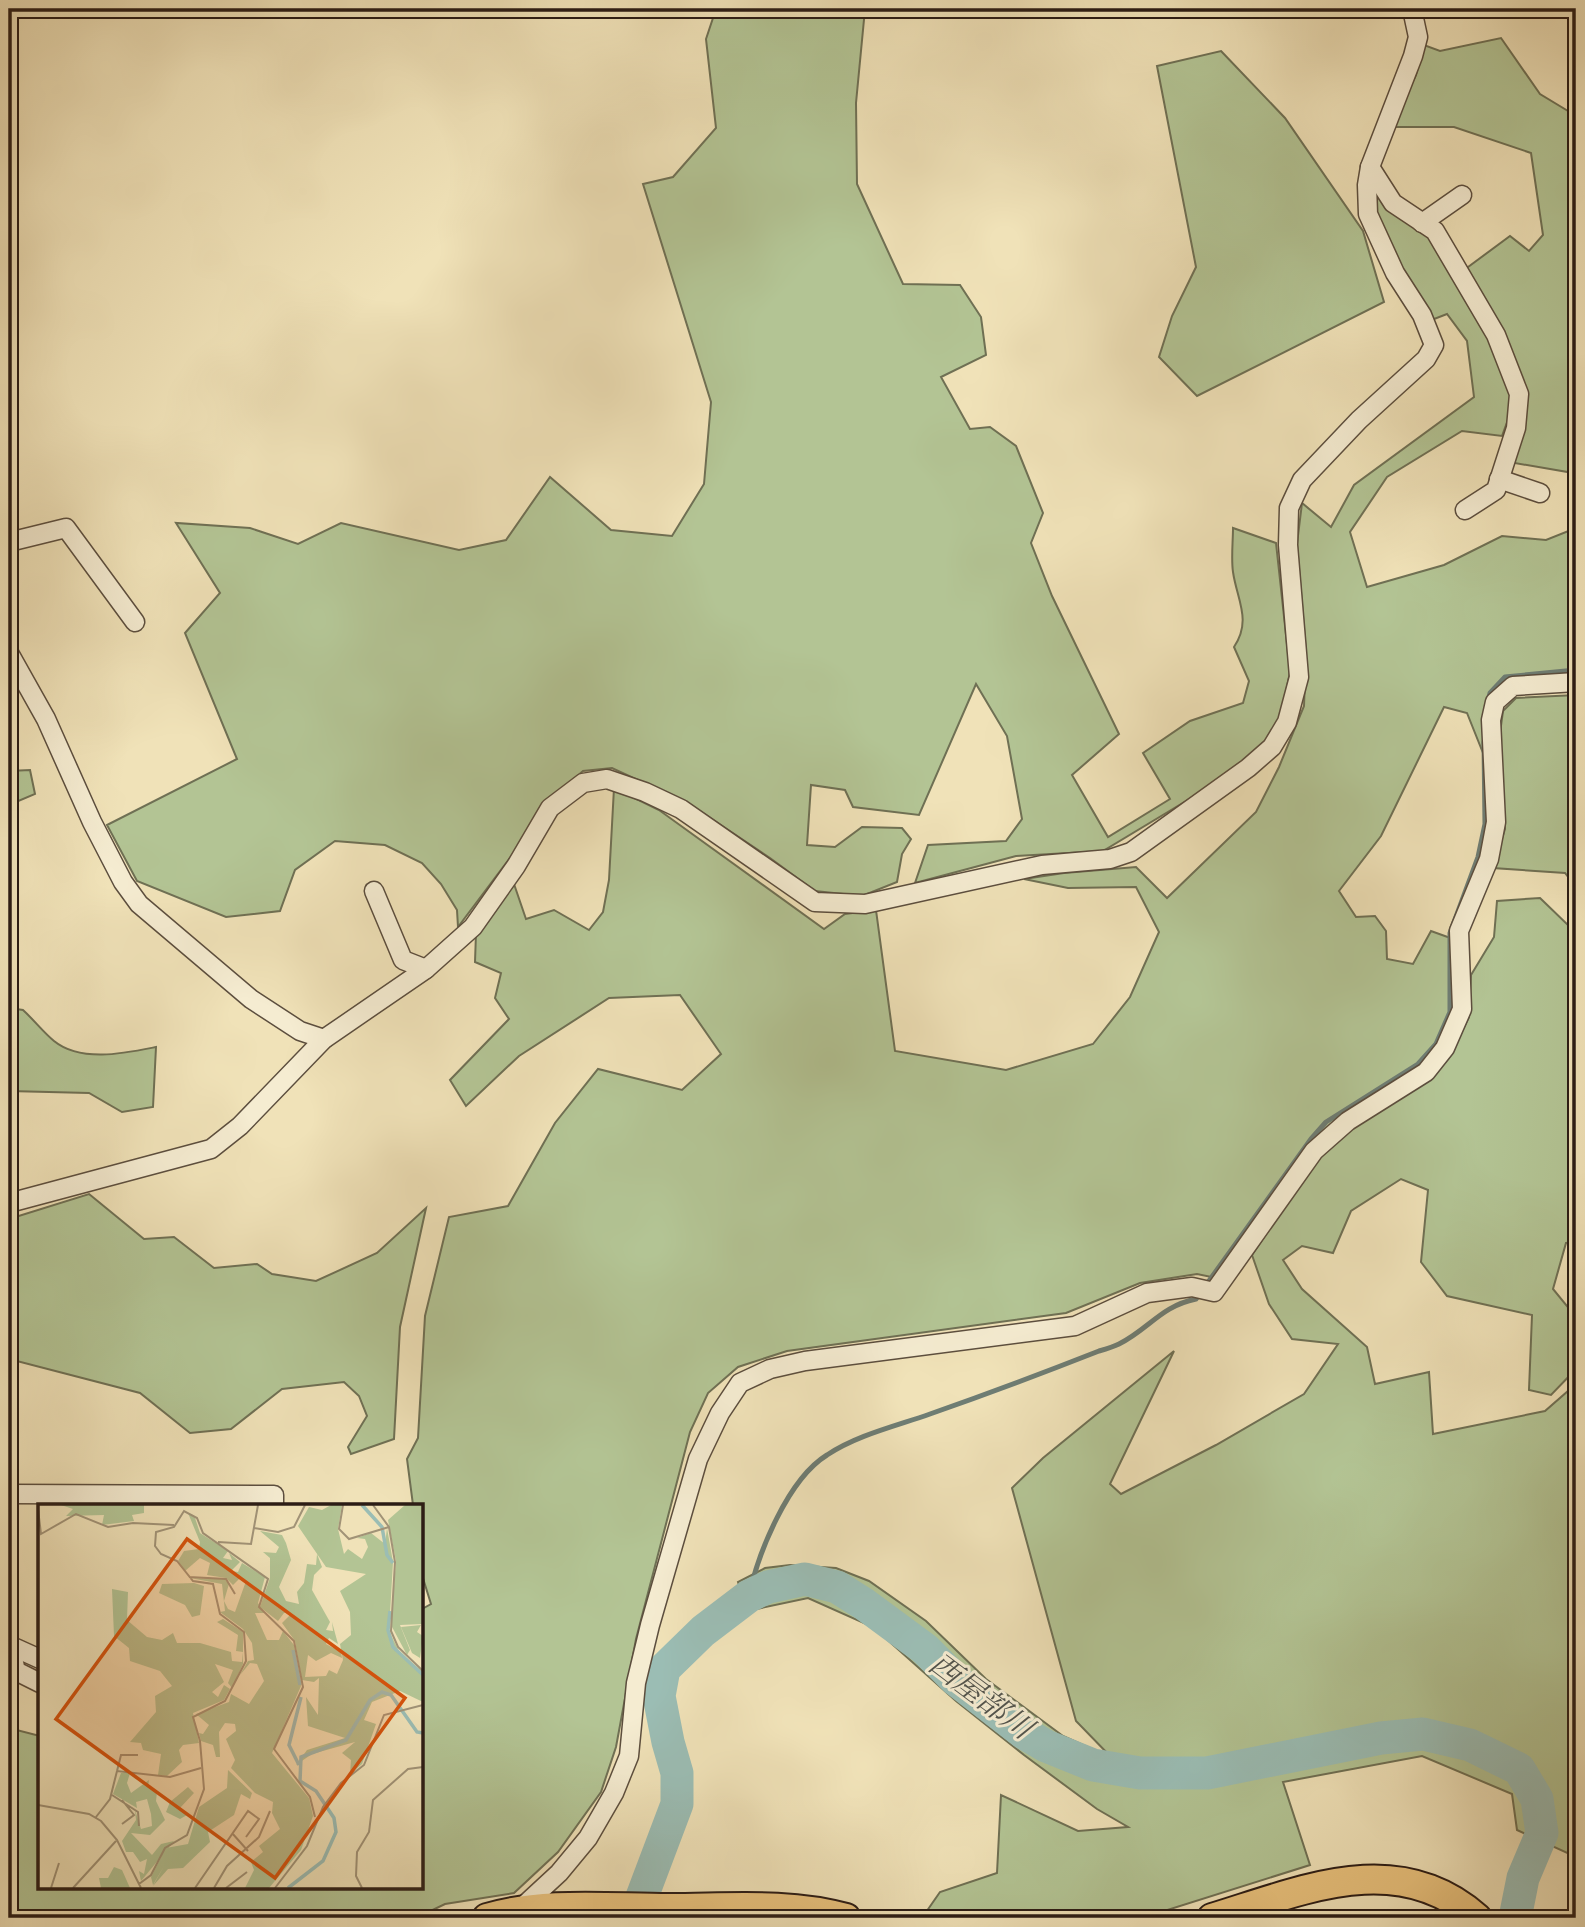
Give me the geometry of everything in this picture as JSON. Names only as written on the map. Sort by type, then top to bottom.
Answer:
[{"type":"main road","points":[[1212,1918],[1313,1887],[1353,1879],[1393,1879],[1429,1887],[1473,1914]]},
{"type":"main road","points":[[487,1918],[519,1910],[611,1907],[785,1909],[823,1912],[846,1918]]},
{"type":"street","points":[[9,1203],[211,1149],[240,1126],[324,1040],[426,969],[473,927],[516,866],[550,808],[583,783],[607,779],[681,808],[815,902],[865,904],[1042,865],[1110,859],[1131,852],[1248,768],[1272,747],[1287,722],[1299,677],[1288,545],[1289,508],[1302,480],[1359,420],[1426,359],[1434,345],[1422,315],[1395,273],[1368,214],[1367,186],[1370,167],[1418,37],[1412,9]]},
{"type":"street","points":[[1370,167],[1393,204],[1436,231],[1496,335],[1519,394],[1516,428],[1496,490],[1465,510]]},
{"type":"street","points":[[1422,223],[1462,195]]},
{"type":"street","points":[[1499,479],[1540,494]]},
{"type":"street","points":[[9,542],[66,528],[135,622]]},
{"type":"street","points":[[9,653],[46,719],[92,822],[123,882],[139,904],[251,999],[300,1031],[324,1040]]},
{"type":"street","points":[[519,1910],[559,1873],[588,1838],[614,1793],[629,1756],[636,1683],[650,1625],[698,1459],[720,1413],[740,1383],[770,1369],[805,1361],[1075,1326],[1147,1293],[1192,1287],[1214,1292],[1314,1151],[1348,1121],[1426,1072],[1445,1048],[1462,1009],[1459,931],[1489,859],[1496,822],[1491,720],[1495,702],[1513,686],[1576,682]]},
{"type":"street","points":[[374,891],[403,960],[426,969]]},
{"type":"street","points":[[9,1494],[78,1500],[274,1495],[274,1504]]},
{"type":"street","points":[[10,1645],[38,1658]]},
{"type":"street","points":[[10,1645],[16,1671],[38,1683]]},
{"type":"green space","points":[[716,9],[865,9],[856,103],[857,184],[903,284],[960,285],[981,317],[986,355],[941,377],[970,429],[990,427],[1016,446],[1043,513],[1031,543],[1052,596],[1119,734],[1072,775],[1108,837],[1170,799],[1143,753],[1190,721],[1243,703],[1249,681],[1234,647],[1243,619],[1232,567],[1233,528],[1276,543],[1290,672],[1281,716],[1264,745],[1196,795],[1103,851],[1016,856],[915,883],[928,845],[1006,841],[1022,819],[1007,736],[976,684],[919,815],[853,807],[845,790],[811,785],[807,845],[835,847],[862,827],[902,828],[911,839],[902,854],[897,882],[862,896],[815,891],[688,803],[612,768],[583,771],[549,801],[522,842],[458,927],[457,910],[441,884],[422,863],[385,845],[335,841],[295,870],[280,911],[226,917],[137,881],[107,825],[237,759],[185,633],[220,593],[176,523],[250,528],[298,544],[341,523],[459,550],[506,540],[550,477],[611,530],[672,536],[704,484],[711,402],[643,184],[673,177],[716,128],[706,39]]},
{"type":"green space","points":[[1501,38],[1540,94],[1573,114],[1576,113],[1576,479],[1573,473],[1509,462],[1526,393],[1464,270],[1510,236],[1529,251],[1543,235],[1531,153],[1454,127],[1391,127],[1416,75],[1424,45],[1440,51]]},
{"type":"green space","points":[[1221,51],[1285,118],[1363,231],[1384,302],[1197,396],[1159,357],[1172,316],[1196,267],[1157,66]]},
{"type":"green space","points":[[1372,181],[1428,236],[1485,326],[1512,390],[1513,406],[1502,436],[1462,431],[1387,477],[1350,532],[1367,587],[1444,565],[1502,536],[1546,540],[1576,528],[1576,676],[1493,698],[1487,763],[1467,713],[1444,707],[1381,836],[1339,891],[1356,917],[1375,916],[1386,931],[1387,959],[1413,964],[1431,931],[1456,940],[1459,1007],[1442,1043],[1421,1068],[1344,1118],[1216,1278],[1197,1274],[1140,1283],[1066,1313],[787,1351],[738,1367],[708,1393],[690,1432],[636,1639],[616,1747],[601,1792],[558,1852],[514,1893],[445,1904],[416,1918],[9,1918],[9,1728],[38,1735],[38,1888],[424,1888],[424,1608],[431,1604],[424,1581],[424,1504],[413,1504],[407,1459],[418,1438],[425,1316],[449,1217],[508,1206],[555,1123],[598,1069],[682,1090],[721,1054],[680,995],[609,998],[519,1056],[466,1106],[450,1080],[509,1019],[495,998],[501,973],[475,962],[476,933],[514,884],[526,919],[554,910],[589,930],[603,912],[609,880],[614,788],[659,810],[824,929],[845,914],[876,910],[895,1051],[1006,1070],[1093,1044],[1130,997],[1159,932],[1136,887],[1068,888],[1024,879],[1136,867],[1167,898],[1256,812],[1279,767],[1304,706],[1306,652],[1297,544],[1302,503],[1331,527],[1354,485],[1474,397],[1467,341],[1447,314],[1429,321],[1375,217]]},
{"type":"green space","points":[[1576,695],[1576,887],[1565,873],[1493,868],[1505,829],[1499,740],[1503,711],[1516,698]]},
{"type":"green space","points":[[30,770],[35,794],[9,805],[9,771]]},
{"type":"green space","points":[[1540,898],[1572,929],[1576,928],[1576,1242],[1566,1243],[1553,1289],[1576,1317],[1576,1369],[1551,1395],[1529,1390],[1532,1315],[1447,1296],[1421,1262],[1428,1190],[1401,1179],[1351,1211],[1333,1253],[1302,1246],[1283,1260],[1302,1289],[1367,1347],[1375,1384],[1429,1372],[1433,1434],[1545,1411],[1576,1384],[1576,1857],[1517,1830],[1512,1794],[1422,1756],[1283,1782],[1310,1865],[1142,1918],[922,1918],[940,1892],[997,1873],[1001,1795],[1078,1831],[1128,1827],[1097,1809],[1024,1755],[956,1701],[873,1627],[808,1598],[747,1611],[738,1582],[765,1568],[790,1565],[836,1568],[869,1581],[926,1621],[986,1679],[1063,1736],[1112,1758],[1076,1721],[1012,1488],[1043,1458],[1174,1351],[1110,1484],[1121,1494],[1216,1445],[1304,1394],[1338,1344],[1292,1339],[1269,1304],[1252,1255],[1314,1163],[1351,1127],[1429,1079],[1449,1058],[1469,1017],[1471,975],[1494,937],[1497,901]]},
{"type":"green space","points":[[9,1008],[23,1010],[54,1041],[77,1052],[104,1054],[156,1047],[153,1107],[122,1112],[89,1093],[9,1091]]},
{"type":"green space","points":[[89,1194],[144,1239],[174,1237],[214,1268],[257,1264],[272,1274],[316,1281],[377,1253],[426,1208],[400,1327],[394,1439],[351,1454],[348,1447],[367,1416],[359,1396],[344,1382],[282,1389],[231,1429],[190,1433],[140,1393],[9,1359],[9,1219]]},
{"type":"waterway","points":[[1488,701],[1490,693],[1505,677],[1576,670]]},
{"type":"waterway","points":[[749,1596],[767,1539],[777,1518],[800,1481],[813,1466],[827,1455],[864,1436],[1117,1345],[1164,1312],[1196,1299],[1326,1122],[1418,1064],[1436,1044],[1450,1012],[1450,933],[1478,857],[1485,824],[1484,742]]},
{"type":"waterway","name":"西屋部川","points":[[634,1918],[677,1804],[677,1773],[659,1696],[664,1669],[703,1631],[749,1596],[768,1587],[805,1579],[837,1587],[864,1604],[925,1649],[956,1680],[1024,1733],[1046,1746],[1093,1765],[1140,1773],[1207,1773],[1381,1738],[1423,1734],[1470,1745],[1519,1769],[1537,1799],[1542,1833],[1523,1878],[1515,1918]]}]
